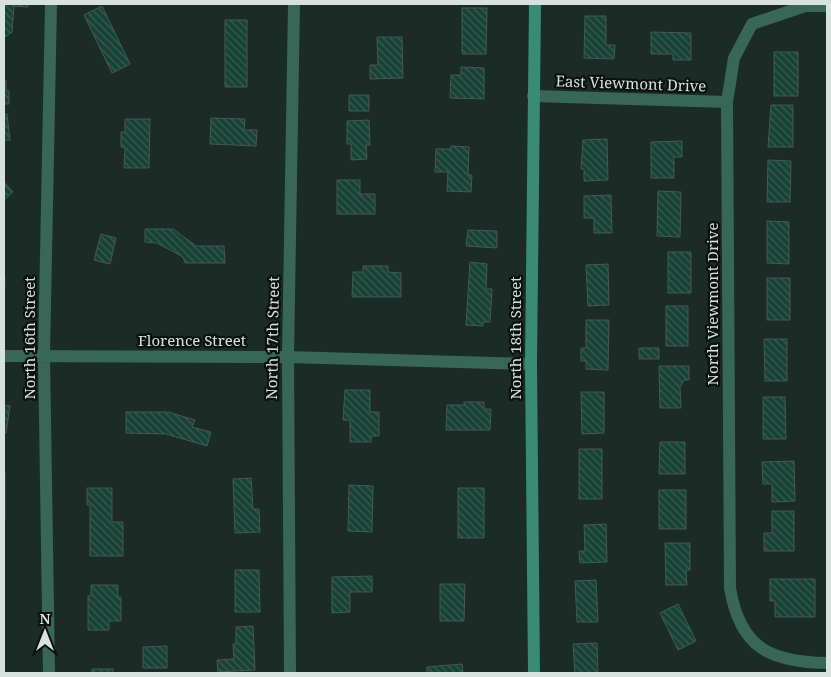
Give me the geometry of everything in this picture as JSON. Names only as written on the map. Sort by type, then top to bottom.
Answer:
[{"type":"street","name":"North 16th Street","points":[[49,673],[44,355],[51,4]]},
{"type":"street","name":"North 17th Street","points":[[290,673],[288,357],[294,4]]},
{"type":"street","name":"North 18th Street","points":[[534,673],[531,364],[535,4]]},
{"type":"street","name":"North Viewmont Drive","points":[[827,6],[805,6],[752,24],[734,58],[728,102],[730,588],[733,608],[743,630],[757,646],[782,658],[806,663],[827,663]]},
{"type":"street","name":"East Viewmont Drive","points":[[533,96],[728,102]]},
{"type":"street","name":"Florence Street","points":[[4,356],[288,357],[531,364]]},
{"type":"building","points":[[4,4],[28,4],[28,7],[14,6],[12,32],[4,38]]},
{"type":"building","points":[[102,6],[130,64],[112,73],[84,15]]},
{"type":"building","points":[[462,8],[487,8],[486,54],[462,54]]},
{"type":"building","points":[[585,16],[606,16],[606,45],[615,45],[614,59],[584,58]]},
{"type":"building","points":[[225,20],[247,20],[247,87],[225,87]]},
{"type":"building","points":[[651,32],[691,33],[691,60],[673,60],[673,54],[651,54]]},
{"type":"building","points":[[377,37],[402,37],[403,78],[370,79],[370,65],[378,65]]},
{"type":"building","points":[[774,52],[798,52],[798,96],[774,96]]},
{"type":"building","points":[[461,67],[484,68],[484,99],[450,98],[451,75],[461,75]]},
{"type":"building","points":[[4,80],[6,80],[6,91],[9,91],[9,104],[4,104]]},
{"type":"building","points":[[349,95],[369,95],[369,111],[349,111]]},
{"type":"building","points":[[771,105],[793,105],[793,147],[768,147]]},
{"type":"building","points":[[4,114],[7,114],[10,140],[4,140]]},
{"type":"building","points":[[211,118],[245,119],[244,130],[257,130],[256,146],[210,144]]},
{"type":"building","points":[[125,119],[150,119],[149,168],[124,168],[125,148],[121,147],[121,132],[125,132]]},
{"type":"building","points":[[369,120],[370,145],[366,145],[367,159],[351,160],[351,144],[347,144],[347,121]]},
{"type":"building","points":[[607,139],[608,180],[584,181],[584,169],[581,169],[583,140]]},
{"type":"building","points":[[682,141],[682,157],[674,157],[674,178],[651,178],[651,142]]},
{"type":"building","points":[[451,146],[469,147],[468,175],[472,175],[471,192],[447,191],[448,172],[435,172],[436,149],[451,149]]},
{"type":"building","points":[[768,160],[791,161],[790,202],[767,202]]},
{"type":"building","points":[[337,180],[360,180],[360,194],[375,194],[375,214],[337,214]]},
{"type":"building","points":[[4,182],[13,192],[4,200]]},
{"type":"building","points":[[658,191],[681,192],[680,237],[657,236]]},
{"type":"building","points":[[611,195],[612,233],[594,233],[594,218],[584,218],[584,196]]},
{"type":"building","points":[[767,221],[789,222],[789,264],[767,263]]},
{"type":"building","points":[[145,229],[173,229],[196,246],[224,246],[225,263],[185,263],[183,257],[157,243],[145,242]]},
{"type":"building","points":[[468,230],[497,231],[497,248],[466,246]]},
{"type":"building","points":[[101,234],[116,238],[110,264],[94,260]]},
{"type":"building","points":[[668,252],[691,252],[691,293],[668,293]]},
{"type":"building","points":[[470,262],[487,264],[486,289],[492,289],[490,322],[483,322],[483,326],[466,325]]},
{"type":"building","points":[[608,264],[609,305],[588,306],[586,265]]},
{"type":"building","points":[[363,266],[388,266],[388,272],[401,273],[401,297],[352,297],[353,272],[363,272]]},
{"type":"building","points":[[767,278],[790,278],[790,320],[767,320]]},
{"type":"building","points":[[666,306],[688,306],[688,346],[666,346]]},
{"type":"building","points":[[586,320],[609,320],[608,370],[586,369],[586,361],[581,361],[581,348],[586,348]]},
{"type":"building","points":[[764,339],[787,339],[787,381],[765,381]]},
{"type":"building","points":[[639,348],[659,348],[659,359],[639,359]]},
{"type":"building","points":[[659,366],[689,366],[689,380],[684,380],[680,387],[681,408],[660,408]]},
{"type":"building","points":[[345,390],[370,390],[370,412],[379,412],[379,436],[371,436],[371,442],[350,442],[350,420],[343,420]]},
{"type":"building","points":[[581,392],[604,392],[604,433],[582,434]]},
{"type":"building","points":[[763,397],[785,397],[786,439],[763,439]]},
{"type":"building","points":[[464,402],[484,402],[484,409],[491,409],[490,430],[446,430],[447,405],[464,405]]},
{"type":"building","points":[[4,405],[10,406],[6,433],[4,433]]},
{"type":"building","points":[[126,412],[168,412],[195,420],[192,427],[211,432],[207,446],[166,434],[126,433]]},
{"type":"building","points":[[660,442],[685,442],[685,474],[659,474]]},
{"type":"building","points":[[579,449],[602,449],[602,499],[579,499]]},
{"type":"building","points":[[794,461],[795,501],[772,502],[772,484],[763,484],[762,462]]},
{"type":"building","points":[[5,471],[5,521],[4,521]]},
{"type":"building","points":[[251,478],[253,509],[259,509],[260,532],[235,533],[233,479]]},
{"type":"building","points":[[349,485],[373,486],[372,532],[348,531]]},
{"type":"building","points":[[87,488],[112,488],[112,522],[123,522],[123,556],[90,556],[90,505],[87,505]]},
{"type":"building","points":[[458,488],[484,488],[484,538],[458,538]]},
{"type":"building","points":[[659,490],[686,490],[686,529],[659,529]]},
{"type":"building","points":[[772,511],[794,511],[794,551],[764,551],[764,533],[772,533]]},
{"type":"building","points":[[606,524],[607,562],[580,563],[579,551],[585,551],[584,525]]},
{"type":"building","points":[[665,543],[690,543],[690,570],[686,570],[687,585],[666,585]]},
{"type":"building","points":[[235,570],[259,570],[260,612],[235,612]]},
{"type":"building","points":[[372,576],[372,592],[350,592],[350,612],[332,613],[332,577]]},
{"type":"building","points":[[770,579],[815,579],[815,617],[775,617],[775,601],[770,601]]},
{"type":"building","points":[[596,580],[598,622],[577,622],[575,581]]},
{"type":"building","points":[[440,584],[465,584],[464,621],[440,621]]},
{"type":"building","points":[[91,585],[118,585],[118,597],[121,597],[121,621],[109,621],[109,630],[88,630],[88,596],[91,596]]},
{"type":"building","points":[[678,604],[696,641],[678,650],[660,613]]},
{"type":"building","points":[[253,626],[255,670],[218,672],[217,660],[234,659],[233,644],[236,644],[236,627]]},
{"type":"building","points":[[597,643],[598,673],[575,673],[573,644]]},
{"type":"building","points":[[167,646],[167,668],[143,668],[143,647]]},
{"type":"building","points":[[462,664],[463,673],[427,673],[427,667]]},
{"type":"building","points":[[92,669],[113,669],[113,673],[92,673]]}]
